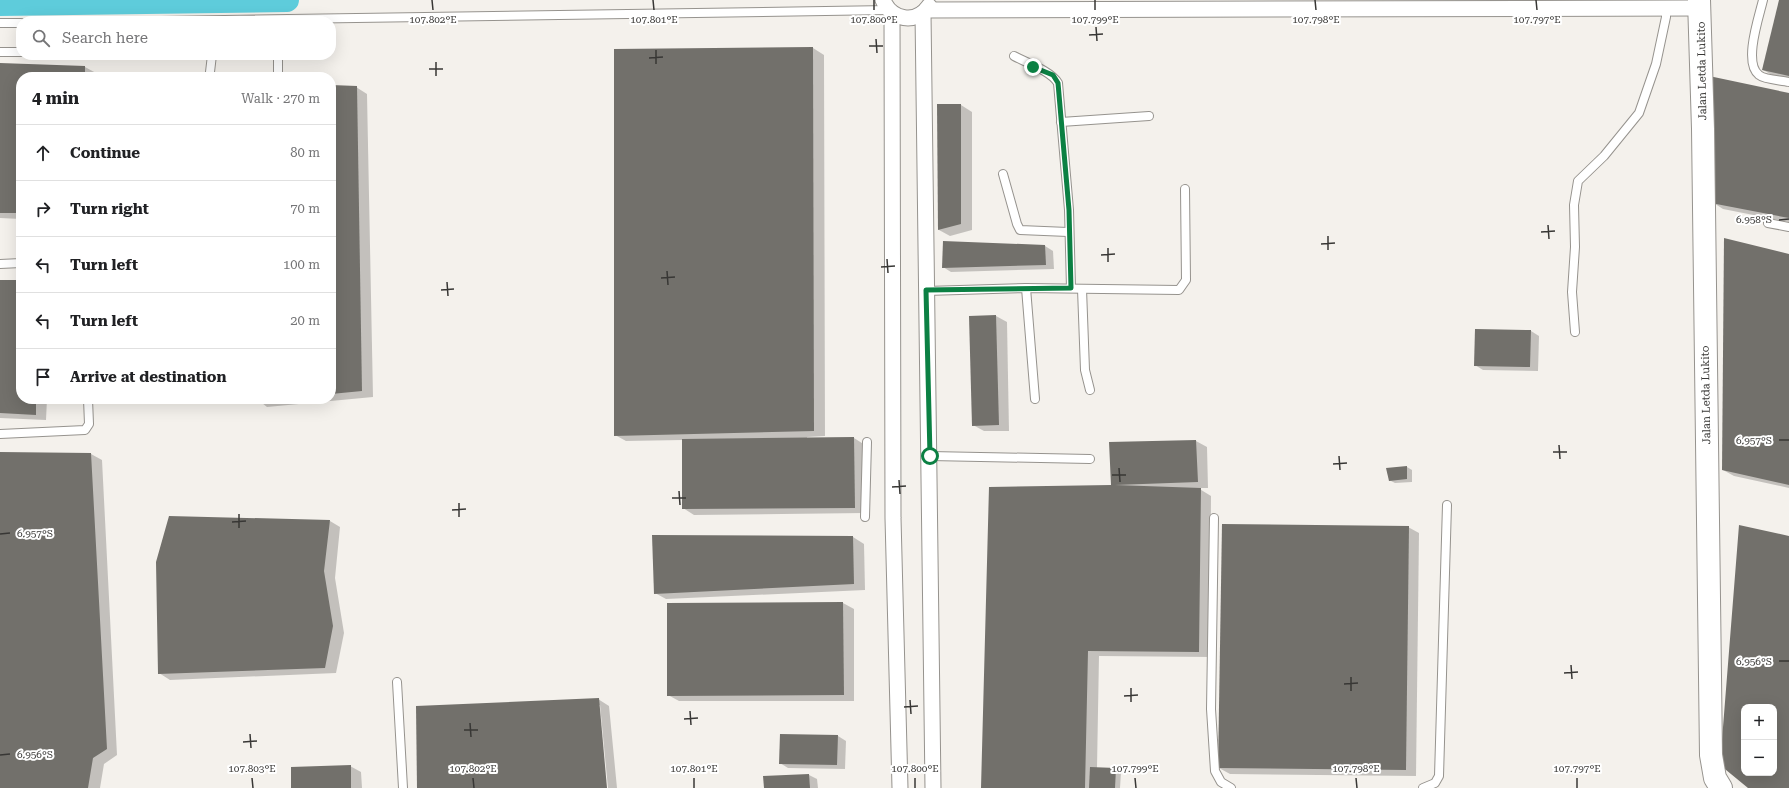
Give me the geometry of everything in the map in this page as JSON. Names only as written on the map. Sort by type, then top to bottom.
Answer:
[{"type":"street","points":[[888,8],[904,18],[918,16],[927,8],[1666,8],[1700,4]]},
{"type":"street","name":"Jalan Letda Lukito","points":[[1700,4],[1711,755],[1715,778],[1721,788]]},
{"type":"street","points":[[888,8],[893,510],[900,788]]},
{"type":"street","points":[[927,8],[926,290],[930,456],[933,788]]},
{"type":"lane","points":[[1763,0],[1753,44],[1751,56],[1752,62],[1755,71],[1761,77],[1789,82]]},
{"type":"lane","points":[[336,19],[888,8]]},
{"type":"lane","points":[[1575,332],[1572,292],[1575,247],[1574,205],[1578,181],[1604,156],[1639,113],[1656,64],[1666,17],[1666,8]]},
{"type":"lane","points":[[0,23],[16,23]]},
{"type":"lane","points":[[0,52],[16,52]]},
{"type":"lane","points":[[1014,56],[1053,75],[1058,83],[1069,210],[1068,232],[1071,288]]},
{"type":"lane","points":[[210,72],[211,60]]},
{"type":"lane","points":[[278,60],[278,72]]},
{"type":"lane","points":[[1061,122],[1149,116]]},
{"type":"lane","points":[[1003,174],[1020,230],[1068,232]]},
{"type":"lane","points":[[926,290],[1026,288],[1179,290],[1186,280],[1185,190]]},
{"type":"lane","points":[[1768,223],[1789,227]]},
{"type":"lane","points":[[0,264],[16,263]]},
{"type":"lane","points":[[1026,288],[1035,399]]},
{"type":"lane","points":[[1082,289],[1085,370],[1090,390]]},
{"type":"lane","points":[[0,434],[85,430],[89,424],[88,404]]},
{"type":"lane","points":[[865,517],[867,442]]},
{"type":"lane","points":[[930,456],[1090,459]]},
{"type":"lane","points":[[1423,788],[1435,783],[1439,776],[1447,505]]},
{"type":"lane","points":[[1214,518],[1211,708],[1215,771],[1221,782],[1231,788],[1235,788]]},
{"type":"lane","points":[[397,682],[403,788]]},
{"type":"building","points":[[1779,0],[1789,0],[1789,76],[1762,70]]},
{"type":"building","points":[[813,47],[814,431],[614,436],[614,49]]},
{"type":"building","points":[[0,63],[85,66],[85,72],[16,72],[16,213],[0,213]]},
{"type":"building","points":[[1709,76],[1789,93],[1789,218],[1711,203]]},
{"type":"building","points":[[336,85],[357,86],[362,391],[336,394]]},
{"type":"building","points":[[937,104],[961,104],[961,224],[938,230]]},
{"type":"building","points":[[1724,238],[1789,254],[1789,485],[1722,470]]},
{"type":"building","points":[[943,241],[1045,245],[1046,265],[942,268]]},
{"type":"building","points":[[0,280],[16,280],[16,404],[36,404],[36,415],[0,413]]},
{"type":"building","points":[[996,315],[999,425],[972,426],[969,316]]},
{"type":"building","points":[[1475,329],[1531,330],[1530,367],[1474,366]]},
{"type":"building","points":[[854,437],[855,508],[682,509],[682,439]]},
{"type":"building","points":[[1196,440],[1198,482],[1115,485],[1201,488],[1199,652],[1088,651],[1085,788],[981,788],[989,487],[1111,485],[1109,442]]},
{"type":"building","points":[[0,452],[91,453],[107,749],[93,758],[88,788],[0,788]]},
{"type":"building","points":[[1407,466],[1407,479],[1389,481],[1386,468]]},
{"type":"building","points":[[169,516],[330,520],[324,571],[333,626],[325,668],[158,674],[156,562]]},
{"type":"building","points":[[1222,524],[1409,526],[1406,770],[1218,768]]},
{"type":"building","points":[[1739,525],[1789,536],[1789,788],[1748,788],[1720,765]]},
{"type":"building","points":[[652,535],[853,536],[854,584],[654,594]]},
{"type":"building","points":[[843,602],[844,695],[667,696],[667,603]]},
{"type":"building","points":[[599,698],[607,788],[417,788],[416,706]]},
{"type":"building","points":[[780,734],[838,735],[837,765],[779,764]]},
{"type":"building","points":[[351,765],[351,788],[291,788],[291,767]]},
{"type":"building","points":[[1090,767],[1116,768],[1115,788],[1089,788]]},
{"type":"building","points":[[809,774],[810,788],[764,788],[763,776]]},
{"type":"waterway","points":[[0,4],[287,0]]},
{"type":"route","points":[[930,456],[926,290],[1071,288],[1068,232],[1069,210],[1058,83],[1053,75],[1033,67]]}]
